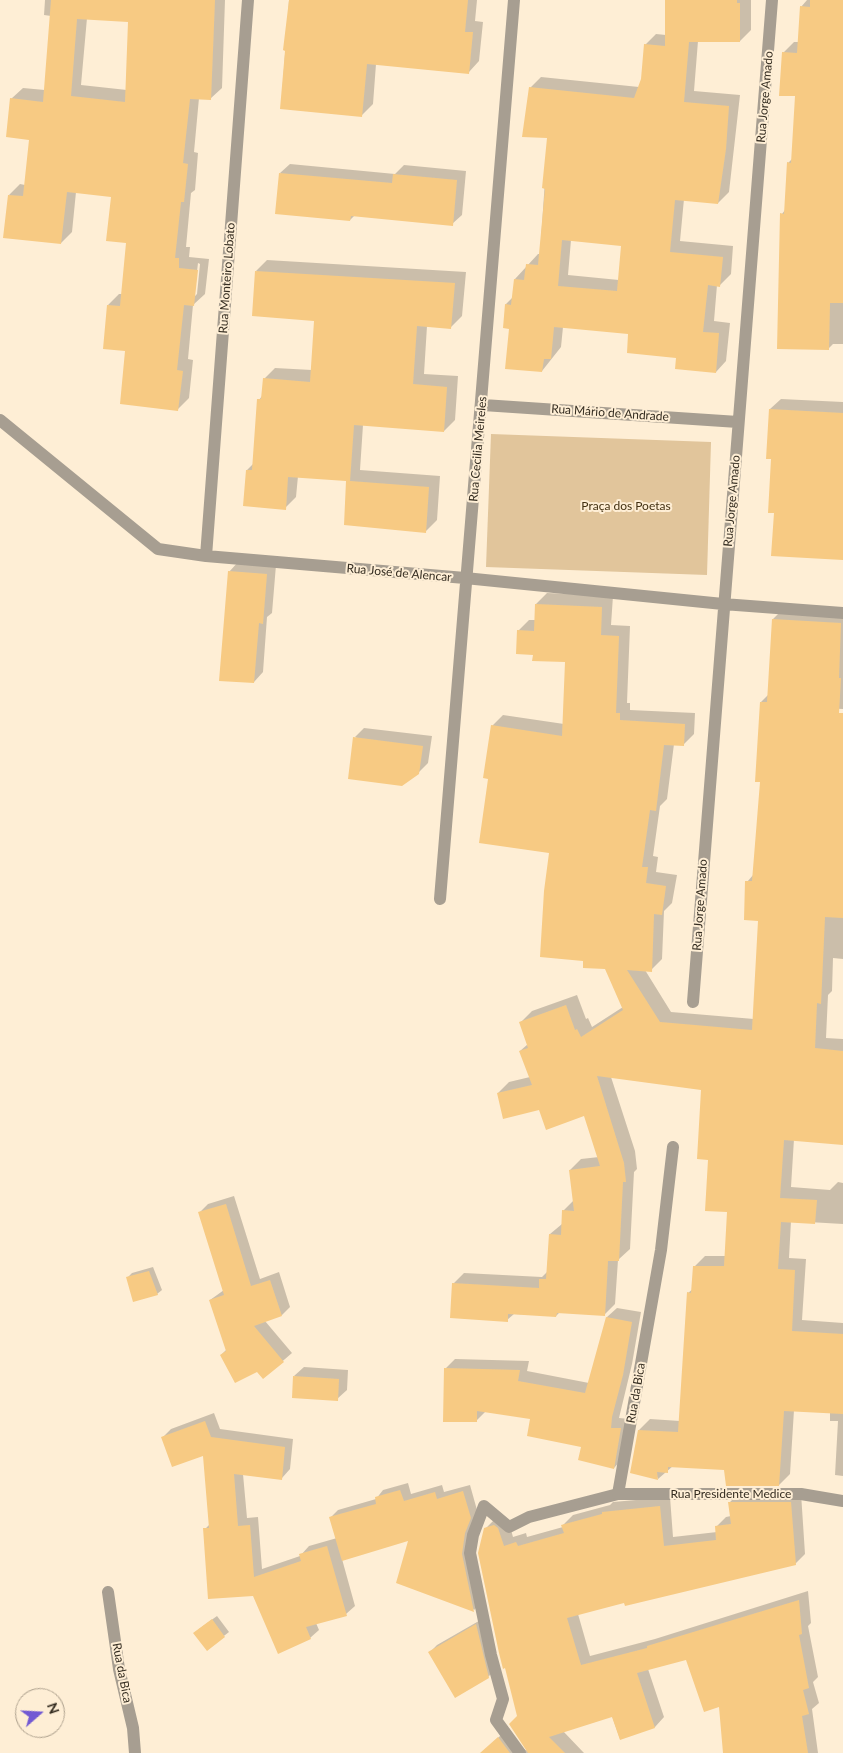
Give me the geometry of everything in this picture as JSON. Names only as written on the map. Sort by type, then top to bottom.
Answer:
[{"type":"street","name":"Rua Monteiro Lobato","points":[[206,556],[248,0]]},
{"type":"street","name":"Rua Cecilia Meireles","points":[[440,899],[514,0]]},
{"type":"street","name":"Rua Jorge Amado","points":[[693,1002],[772,0]]},
{"type":"street","name":"Rua Mário de Andrade","points":[[482,405],[738,422]]},
{"type":"street","name":"Rua José de Alencar","points":[[0,420],[158,549],[206,556],[465,578],[723,604],[843,613]]},
{"type":"street","name":"Rua da Bica","points":[[618,1494],[661,1250],[673,1147]]},
{"type":"street","name":"Rua Presidente Medice","points":[[618,1494],[801,1494],[843,1501]]},
{"type":"street","points":[[520,1753],[496,1720],[504,1699],[491,1654],[470,1553],[473,1535],[484,1506],[509,1527],[529,1517],[618,1494]]},
{"type":"street","name":"Rua da Bica","points":[[108,1592],[119,1669],[133,1728],[135,1753]]},
{"type":"green space","name":"Praça dos Poetas","points":[[491,434],[711,442],[707,575],[486,567]]},
{"type":"building","points":[[51,0],[215,0],[211,100],[190,99],[183,163],[188,164],[184,202],[181,202],[175,258],[179,258],[179,268],[198,270],[194,306],[184,305],[177,370],[183,371],[178,411],[120,404],[125,351],[103,349],[107,305],[120,306],[126,243],[106,241],[111,197],[67,192],[61,244],[3,238],[8,195],[23,196],[29,140],[6,137],[10,98],[43,102]],"holes":[[[77,19],[128,22],[125,102],[71,96]]]},
{"type":"building","points":[[289,0],[468,0],[465,32],[473,32],[469,74],[367,64],[362,117],[280,109],[285,51],[283,50]]},
{"type":"building","points":[[665,0],[737,0],[737,3],[740,3],[740,42],[689,42],[684,102],[729,106],[726,149],[718,204],[675,200],[670,252],[723,257],[720,287],[708,285],[703,332],[719,333],[716,373],[675,369],[676,358],[627,353],[628,334],[554,327],[551,359],[544,359],[542,372],[505,369],[509,329],[503,328],[505,304],[511,305],[514,279],[524,280],[526,264],[538,265],[545,189],[542,188],[547,138],[522,137],[529,87],[634,98],[641,79],[644,44],[665,46]],"holes":[[[562,240],[621,246],[617,291],[558,286]]]},
{"type":"building","points":[[810,0],[843,0],[843,303],[830,303],[829,350],[777,349],[780,213],[784,214],[787,162],[791,163],[795,96],[779,96],[782,52],[797,53],[800,6],[810,7]]},
{"type":"building","points":[[279,173],[392,183],[393,174],[457,180],[453,226],[351,216],[350,221],[275,214]]},
{"type":"building","points":[[255,271],[455,283],[451,329],[417,326],[413,384],[447,387],[444,432],[354,425],[350,481],[429,487],[426,533],[344,525],[346,481],[288,477],[286,510],[243,506],[246,470],[252,470],[257,399],[261,399],[263,378],[310,382],[314,321],[252,316]]},
{"type":"building","points":[[769,409],[843,413],[843,560],[771,556],[774,513],[768,513],[771,459],[766,459]]},
{"type":"building","points":[[228,571],[267,574],[263,624],[259,623],[254,683],[219,681]]},
{"type":"building","points":[[535,604],[602,607],[601,635],[619,636],[616,713],[620,713],[620,720],[685,724],[684,746],[664,745],[656,811],[650,810],[642,867],[648,867],[646,883],[666,886],[662,915],[654,914],[652,972],[627,970],[660,1022],[752,1030],[758,921],[744,920],[745,881],[752,881],[760,782],[755,782],[760,702],[767,702],[772,619],[841,623],[839,713],[843,713],[843,918],[825,917],[821,1004],[817,1003],[815,1048],[843,1051],[843,1145],[784,1140],[780,1198],[817,1200],[815,1224],[781,1222],[778,1269],[795,1270],[792,1331],[843,1334],[843,1414],[784,1411],[779,1486],[726,1486],[724,1470],[668,1467],[668,1473],[657,1472],[658,1480],[630,1473],[638,1430],[678,1432],[687,1292],[691,1293],[693,1266],[724,1266],[727,1212],[705,1211],[708,1160],[697,1159],[701,1090],[597,1076],[624,1163],[626,1182],[623,1182],[619,1261],[608,1261],[605,1316],[557,1313],[556,1317],[508,1314],[508,1322],[450,1318],[452,1283],[539,1288],[539,1279],[546,1279],[549,1234],[561,1235],[562,1210],[574,1211],[569,1170],[600,1166],[584,1116],[546,1130],[539,1110],[503,1119],[497,1093],[532,1085],[519,1051],[528,1048],[519,1022],[566,1005],[575,1030],[577,1029],[581,1037],[623,1010],[605,969],[583,968],[583,961],[540,957],[544,891],[549,853],[479,843],[488,779],[483,778],[491,725],[562,736],[565,662],[532,661],[533,655],[516,654],[517,630],[534,631]]},
{"type":"building","points":[[353,737],[423,746],[419,774],[402,786],[348,779]]},
{"type":"building","points":[[226,1204],[251,1286],[270,1280],[282,1316],[254,1326],[284,1362],[263,1379],[257,1372],[235,1383],[220,1355],[226,1351],[209,1300],[224,1295],[198,1212]]},
{"type":"building","points":[[149,1271],[158,1295],[133,1302],[126,1277]]},
{"type":"building","points":[[606,1317],[632,1322],[623,1375],[612,1417],[611,1428],[621,1428],[614,1469],[578,1460],[581,1447],[527,1436],[530,1419],[477,1411],[477,1422],[443,1422],[444,1368],[520,1370],[518,1381],[585,1393]]},
{"type":"building","points":[[293,1376],[339,1379],[338,1401],[292,1398]]},
{"type":"building","points":[[205,1421],[211,1437],[285,1447],[282,1480],[234,1474],[238,1526],[250,1525],[254,1577],[301,1561],[299,1554],[327,1546],[347,1616],[306,1627],[311,1639],[278,1654],[253,1596],[208,1599],[203,1528],[209,1528],[203,1456],[172,1467],[161,1437]]},
{"type":"building","points":[[400,1490],[404,1501],[435,1492],[437,1499],[463,1491],[471,1518],[465,1533],[462,1554],[474,1612],[396,1583],[408,1541],[342,1561],[329,1517],[376,1504],[375,1497]]},
{"type":"building","points":[[728,1502],[791,1502],[796,1565],[625,1606],[624,1603],[567,1618],[581,1665],[647,1648],[647,1646],[799,1600],[802,1634],[799,1635],[809,1688],[803,1690],[809,1714],[802,1716],[808,1753],[723,1753],[719,1707],[704,1712],[686,1660],[637,1673],[655,1728],[620,1740],[612,1717],[549,1737],[565,1753],[528,1753],[509,1724],[517,1716],[505,1668],[503,1669],[499,1653],[478,1553],[484,1528],[494,1525],[498,1528],[504,1546],[516,1542],[518,1546],[564,1533],[561,1525],[602,1514],[602,1512],[660,1506],[664,1546],[716,1540],[715,1526],[731,1524]]},
{"type":"building","points":[[212,1619],[225,1637],[207,1651],[193,1633]]},
{"type":"building","points":[[476,1624],[489,1678],[455,1698],[428,1652]]},
{"type":"building","points":[[498,1737],[510,1753],[480,1753]]}]
